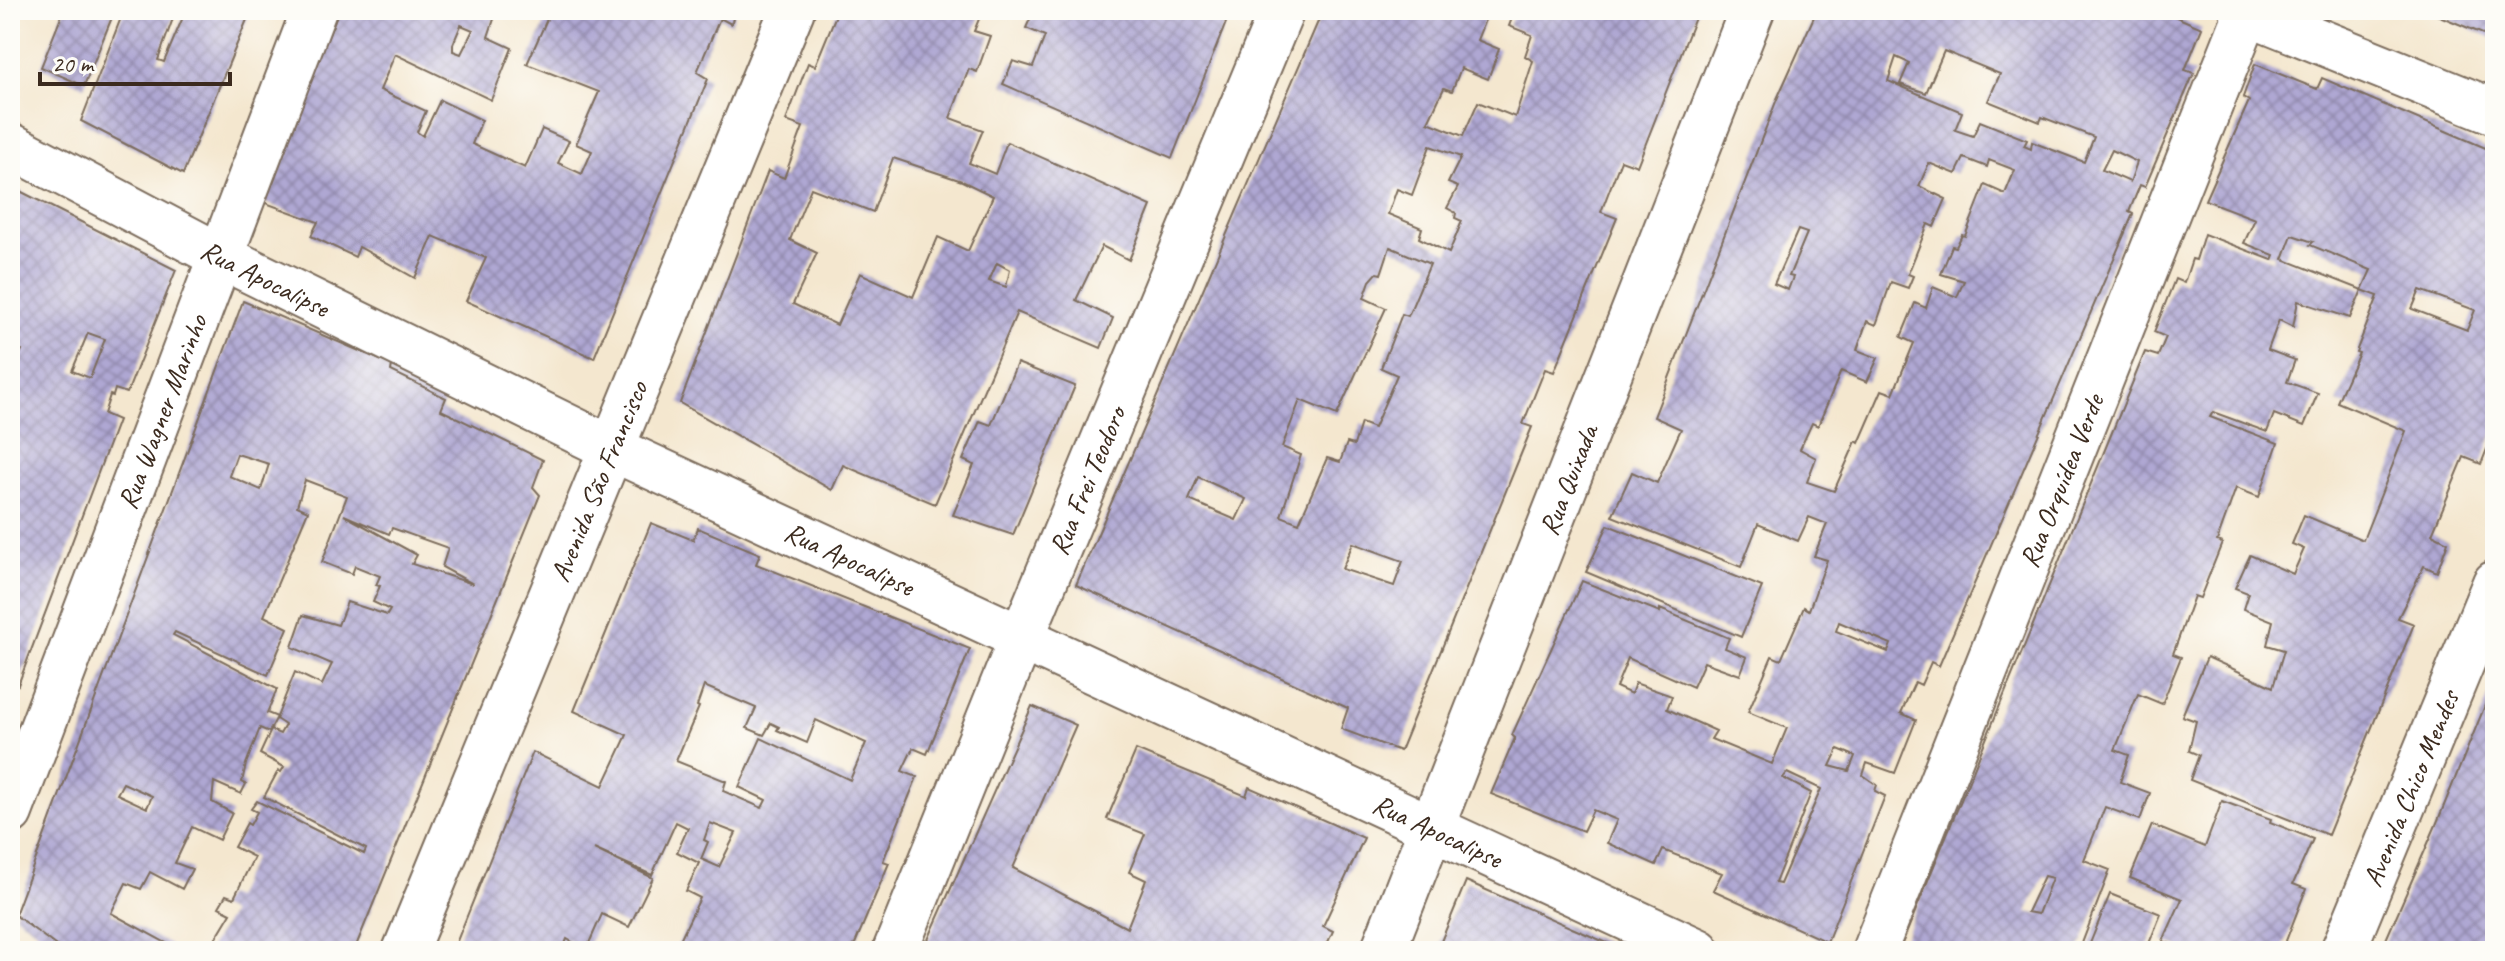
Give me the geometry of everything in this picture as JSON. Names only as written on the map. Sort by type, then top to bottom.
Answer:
[{"type":"street","name":"Rua Wagner Marinho","points":[[10,812],[314,10]]},
{"type":"street","name":"Avenida São Francisco","points":[[405,951],[792,10]]},
{"type":"street","name":"Rua Frei Teodoro","points":[[895,951],[1282,10]]},
{"type":"street","name":"Rua Quixada","points":[[1383,951],[1752,10]]},
{"type":"street","points":[[2246,11],[2495,112]]},
{"type":"street","name":"Rua Orquídea Verde","points":[[1874,951],[2246,11]]},
{"type":"street","name":"Rua Apocalipse","points":[[10,145],[222,257],[611,448],[1698,951]]},
{"type":"street","name":"Avenida Chico Mendes","points":[[2343,951],[2495,583]]},
{"type":"building","points":[[64,10],[115,10],[84,86],[41,67]]},
{"type":"building","points":[[124,10],[176,10],[158,60],[164,62],[186,10],[251,10],[183,174],[81,121]]},
{"type":"building","points":[[339,10],[497,10],[488,37],[512,48],[491,100],[395,54],[380,90],[426,111],[417,132],[423,136],[440,100],[482,120],[472,144],[525,168],[542,129],[569,141],[558,163],[582,174],[592,151],[576,144],[599,92],[527,64],[551,10],[736,10],[731,24],[720,18],[697,72],[708,79],[594,358],[466,301],[486,258],[433,236],[415,278],[359,247],[355,257],[311,236],[318,222],[260,201]],"holes":[[[461,25],[473,30],[461,54],[453,51]]]},
{"type":"building","points":[[838,10],[988,10],[986,16],[981,14],[974,31],[990,36],[977,72],[969,69],[950,118],[983,130],[969,163],[995,174],[1007,142],[1151,206],[1129,260],[1102,246],[1076,300],[1113,318],[1101,348],[1017,312],[935,504],[843,465],[832,490],[680,403],[768,171],[784,178],[803,127],[786,121],[808,63],[815,66]],"holes":[[[893,158],[962,181],[993,196],[968,251],[938,237],[913,297],[860,273],[837,325],[793,304],[817,253],[790,240],[811,188],[873,212]],[[997,263],[1010,270],[1006,287],[989,281]]]},
{"type":"building","points":[[1034,10],[1231,10],[1172,158],[1003,84],[1013,61],[1033,67],[1045,36],[1026,28]]},
{"type":"building","points":[[1323,10],[1489,10],[1477,40],[1499,49],[1488,79],[1461,68],[1452,91],[1444,88],[1428,122],[1463,136],[1478,102],[1515,117],[1533,61],[1525,56],[1532,35],[1509,26],[1514,13],[1507,10],[1698,10],[1637,166],[1621,160],[1601,212],[1617,218],[1554,372],[1545,369],[1523,424],[1532,427],[1400,751],[1341,729],[1348,708],[1076,585]],"holes":[[[1430,146],[1461,157],[1448,183],[1458,187],[1447,208],[1462,221],[1449,253],[1419,238],[1422,228],[1388,214],[1397,189],[1412,195]],[[1390,247],[1430,264],[1408,316],[1402,314],[1381,368],[1397,375],[1374,428],[1361,423],[1354,445],[1347,443],[1340,462],[1327,458],[1299,523],[1281,516],[1301,455],[1282,447],[1300,400],[1337,415],[1386,308],[1364,298],[1370,281],[1377,273],[1381,274]],[[1198,477],[1246,499],[1236,520],[1189,500]],[[1353,543],[1403,561],[1394,586],[1342,569]]]},
{"type":"building","points":[[1817,10],[2160,10],[2202,28],[2185,70],[2194,73],[2145,187],[2140,185],[2129,212],[2133,214],[1939,666],[1931,662],[1921,685],[1915,682],[1901,713],[1916,720],[1895,773],[1867,763],[1863,775],[1877,785],[1875,791],[1885,796],[1827,942],[1713,890],[1722,873],[1663,850],[1656,865],[1607,843],[1617,820],[1593,810],[1583,831],[1491,794],[1515,738],[1512,735],[1582,581],[1729,638],[1725,648],[1747,657],[1740,675],[1704,662],[1693,687],[1628,658],[1616,687],[1631,694],[1635,683],[1672,696],[1667,709],[1716,731],[1711,739],[1772,764],[1787,728],[1748,712],[1772,656],[1781,660],[1804,607],[1809,610],[1827,560],[1814,556],[1827,524],[1809,517],[1798,541],[1758,524],[1741,567],[1612,516],[1632,472],[1657,483],[1681,429],[1654,417],[1777,99]],"holes":[[[1944,51],[2000,74],[1988,101],[2040,122],[2042,117],[2094,137],[2084,162],[2032,142],[2031,149],[2024,146],[2027,140],[1980,121],[1973,136],[1955,130],[1962,112],[1888,81],[1896,57],[1909,63],[1900,84],[1926,93]],[[2112,150],[2137,162],[2130,182],[2102,170]],[[1964,158],[1987,167],[1989,160],[2015,170],[2005,194],[1985,185],[1965,236],[1962,235],[1956,247],[1952,246],[1941,274],[1964,281],[1957,297],[1933,287],[1926,308],[1915,303],[1901,337],[1914,343],[1893,394],[1882,390],[1834,491],[1807,482],[1816,458],[1800,449],[1812,423],[1818,426],[1841,371],[1867,382],[1878,358],[1857,350],[1867,321],[1876,325],[1891,282],[1908,288],[1913,276],[1908,274],[1928,224],[1934,227],[1946,199],[1919,186],[1929,163],[1956,174]],[[1798,230],[1807,233],[1789,276],[1793,277],[1788,290],[1774,284]],[[1839,622],[1891,644],[1888,652],[1836,631]],[[1838,749],[1855,756],[1849,771],[1830,766]],[[1787,773],[1821,789],[1780,884],[1775,883],[1811,793],[1783,778]]]},
{"type":"building","points":[[2425,10],[2495,10],[2495,39]]},
{"type":"building","points":[[2255,64],[2317,89],[2322,78],[2495,152],[2495,429],[2481,464],[2464,457],[2432,534],[2448,542],[2437,572],[2424,566],[2398,618],[2414,624],[2328,835],[2190,780],[2199,755],[2189,751],[2196,721],[2182,716],[2207,657],[2273,687],[2284,650],[2267,645],[2273,621],[2243,609],[2248,593],[2235,588],[2250,555],[2293,574],[2304,549],[2292,544],[2304,515],[2363,540],[2406,431],[2337,402],[2359,353],[2356,352],[2378,296],[2362,290],[2350,318],[2298,301],[2293,327],[2279,320],[2268,350],[2295,360],[2287,382],[2318,393],[2304,426],[2274,414],[2267,432],[2213,412],[2210,417],[2278,443],[2259,497],[2236,488],[2217,541],[2222,543],[2200,598],[2194,596],[2173,654],[2181,657],[2162,704],[2138,694],[2115,750],[2129,755],[2120,782],[2150,793],[2140,820],[2105,807],[2084,860],[2110,870],[2079,951],[1899,951],[2145,352],[2158,356],[2166,337],[2154,332],[2175,279],[2184,283],[2192,259],[2196,260],[2204,234],[2272,260],[2274,255],[2244,243],[2255,219],[2205,200],[2249,101],[2243,97]],"holes":[[[2292,235],[2371,270],[2362,290],[2283,259]],[[2420,290],[2475,310],[2467,330],[2412,309]],[[2044,876],[2052,878],[2038,914],[2027,912]]]},
{"type":"building","points":[[10,186],[176,270],[127,393],[115,389],[113,396],[110,395],[104,414],[118,420],[18,685],[10,681],[10,375],[22,350],[10,345]],"holes":[[[88,333],[105,339],[90,378],[72,371]]]},
{"type":"building","points":[[243,301],[392,365],[391,371],[446,398],[441,410],[543,460],[533,487],[540,495],[354,951],[208,951],[231,913],[219,907],[226,895],[234,898],[254,857],[234,847],[257,812],[251,809],[257,801],[364,854],[366,849],[264,797],[278,771],[281,772],[284,767],[260,754],[271,730],[280,734],[285,725],[277,717],[269,732],[260,728],[246,764],[242,782],[246,784],[241,794],[214,782],[212,802],[232,813],[219,840],[192,827],[175,863],[192,869],[182,889],[150,872],[141,889],[126,883],[111,913],[170,945],[166,951],[63,951],[15,915]],"holes":[[[237,454],[269,464],[261,490],[229,476]],[[305,480],[347,496],[322,562],[352,574],[355,566],[380,576],[376,585],[380,586],[373,602],[390,610],[387,615],[347,602],[338,625],[303,615],[292,647],[332,664],[322,685],[295,672],[277,717],[267,713],[277,689],[173,635],[175,632],[268,675],[288,628],[264,616],[308,511],[297,506]],[[344,515],[389,534],[392,528],[448,548],[442,567],[473,584],[412,564],[417,555]],[[123,783],[152,796],[147,808],[117,794]]]},
{"type":"building","points":[[1017,363],[1075,386],[1013,535],[953,515],[974,465],[963,460],[980,421],[991,425]]},
{"type":"building","points":[[651,523],[693,540],[698,528],[760,554],[756,564],[970,649],[927,754],[913,748],[902,771],[917,777],[883,861],[889,863],[852,951],[675,950],[700,898],[686,891],[699,863],[677,852],[688,828],[676,822],[652,875],[594,849],[653,878],[629,927],[602,914],[586,950],[567,939],[562,951],[453,951],[533,752],[603,786],[627,735],[574,711]],"holes":[[[704,686],[756,708],[747,728],[764,735],[771,723],[779,727],[777,730],[807,743],[816,720],[866,743],[850,780],[761,738],[739,787],[766,800],[762,808],[723,791],[726,781],[676,761],[699,707]],[[710,823],[736,833],[719,867],[701,859],[708,842],[704,840]]]},
{"type":"building","points":[[1608,525],[1762,587],[1741,637],[1586,572]]},
{"type":"building","points":[[2495,681],[2495,951],[2381,951],[2436,825]]},
{"type":"building","points":[[1032,706],[1076,725],[1013,868],[1127,928],[1146,880],[1129,872],[1145,834],[1107,819],[1136,750],[1246,796],[1249,787],[1364,838],[1323,926],[1333,931],[1324,951],[923,951]]},
{"type":"building","points":[[2222,801],[2313,839],[2293,884],[2306,889],[2282,951],[2180,951],[2181,948],[2163,941],[2182,899],[2130,878],[2152,825],[2205,847]]},
{"type":"building","points":[[1466,881],[1572,928],[1626,951],[1437,951]]},
{"type":"building","points":[[2110,894],[2161,914],[2146,951],[2087,951]]}]
